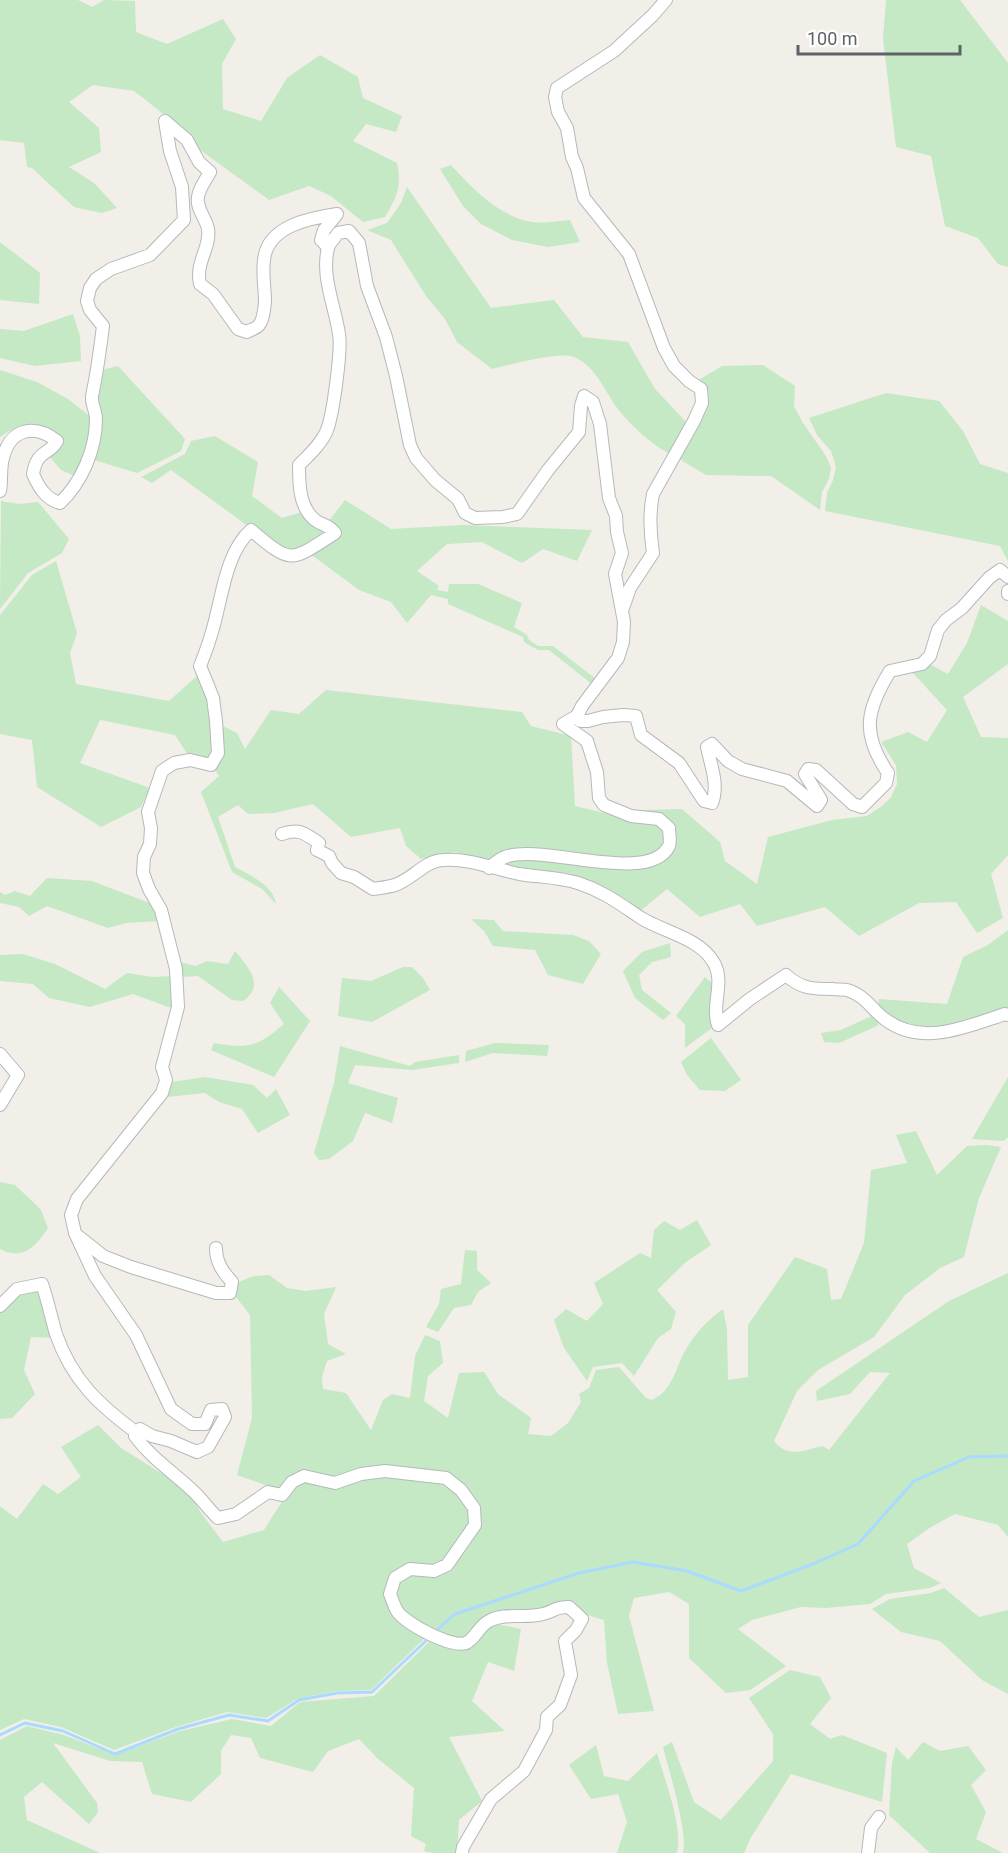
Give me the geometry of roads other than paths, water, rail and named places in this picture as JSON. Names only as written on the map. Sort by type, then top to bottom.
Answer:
[{"type":"street","points":[[622,608],[630,588],[653,553],[650,532],[654,494],[694,422],[702,403],[701,389],[674,366],[664,348],[629,254],[584,198],[572,157],[567,128],[558,112],[555,97],[557,88],[614,51],[666,0]]},
{"type":"street","points":[[0,492],[3,457],[9,444],[26,431],[38,429],[57,441],[38,458],[33,474],[37,484],[50,500],[60,503],[68,495],[88,458],[95,440],[96,416],[92,398],[103,326],[90,310],[87,301],[90,288],[96,279],[111,269],[150,255],[184,220],[182,187],[170,151],[165,121],[187,140],[199,162],[210,172],[198,197],[201,215],[208,228],[208,243],[202,253],[198,274],[200,284],[213,294],[238,329],[247,332],[259,325],[264,312],[264,258],[269,242],[298,223],[337,214],[324,230],[321,240],[328,247]]},
{"type":"street","points":[[462,1853],[463,1847],[490,1799],[524,1771],[546,1730],[548,1717],[560,1705],[571,1675],[565,1641],[576,1630],[582,1619],[569,1607],[556,1607],[545,1614],[508,1615],[491,1620],[479,1627],[472,1638],[465,1643],[447,1642],[398,1612],[390,1594],[395,1578],[410,1569],[434,1571],[447,1565],[475,1526],[474,1508],[461,1490],[446,1478],[385,1471],[361,1474],[335,1483],[304,1476],[292,1482],[282,1495],[268,1492],[236,1514],[218,1518],[205,1507],[195,1493],[147,1453],[135,1437],[140,1429],[152,1436],[197,1452],[208,1447],[225,1417],[222,1410],[211,1410],[205,1424],[192,1424],[171,1409],[136,1335],[95,1276],[75,1233],[71,1215],[77,1199],[162,1093],[166,1080],[162,1067],[178,1007],[176,969],[161,910],[143,873],[144,857],[151,836],[148,812],[162,771],[174,763],[190,760],[211,765],[218,753],[213,698],[200,666],[211,636],[230,561],[243,537],[251,530],[285,556],[297,556],[335,533],[330,526],[316,520],[305,507],[299,487],[299,465],[313,451],[327,430],[336,386],[340,336],[331,302],[327,274],[328,247],[338,233],[349,231],[359,243],[367,286],[386,337],[396,376],[410,445],[416,458],[458,499],[465,513],[475,518],[503,518],[517,514],[548,470],[579,432],[584,396],[593,402],[600,424],[609,498],[616,516],[622,553],[615,574],[622,608],[623,642],[618,658],[582,706],[578,716],[563,724],[586,741],[597,772],[599,798],[604,805],[631,816],[659,819],[669,828],[670,844],[662,856],[636,864],[614,864],[559,856],[518,855],[503,857],[489,868]]},
{"type":"street","points":[[578,716],[580,721],[623,715],[636,717],[641,735],[679,763],[704,801],[712,803],[715,796],[713,787],[715,776],[707,747],[712,744],[728,761],[742,769],[787,782],[817,806],[821,800],[806,774],[808,769],[816,770],[853,804],[862,807],[886,783],[888,773],[879,761],[869,726],[871,707],[890,671],[922,664],[930,656],[938,630],[946,620],[962,608],[1000,570],[1008,577]]},
{"type":"street","points":[[282,834],[292,831],[303,832],[318,843],[317,850],[329,856],[341,873],[354,877],[373,889],[395,885],[430,863],[443,860],[467,862],[489,868],[576,882],[621,902],[641,918],[687,940],[704,952],[713,962],[718,976],[715,1016],[718,1025],[750,999],[786,975],[796,984],[811,988],[846,990],[867,1000],[887,1021],[908,1029],[936,1034],[952,1032],[1005,1014],[1008,1015]]},
{"type":"street","points":[[0,1054],[18,1075],[0,1105]]},
{"type":"street","points":[[75,1233],[103,1256],[131,1267],[216,1293],[230,1293],[232,1282],[216,1258],[216,1248]]},
{"type":"street","points":[[0,1306],[17,1289],[42,1284],[56,1334],[78,1379],[102,1407],[137,1433]]},
{"type":"street","points":[[868,1853],[871,1828],[879,1817]]},
{"type":"waterway","points":[[436,1631],[455,1614],[579,1573],[633,1562],[687,1571],[741,1591],[858,1544],[914,1481],[969,1457],[1008,1456]]},
{"type":"waterway","points":[[0,1735],[25,1723],[63,1731],[115,1754],[178,1729],[229,1715],[268,1721],[299,1700],[337,1693],[372,1692],[429,1638]]}]
